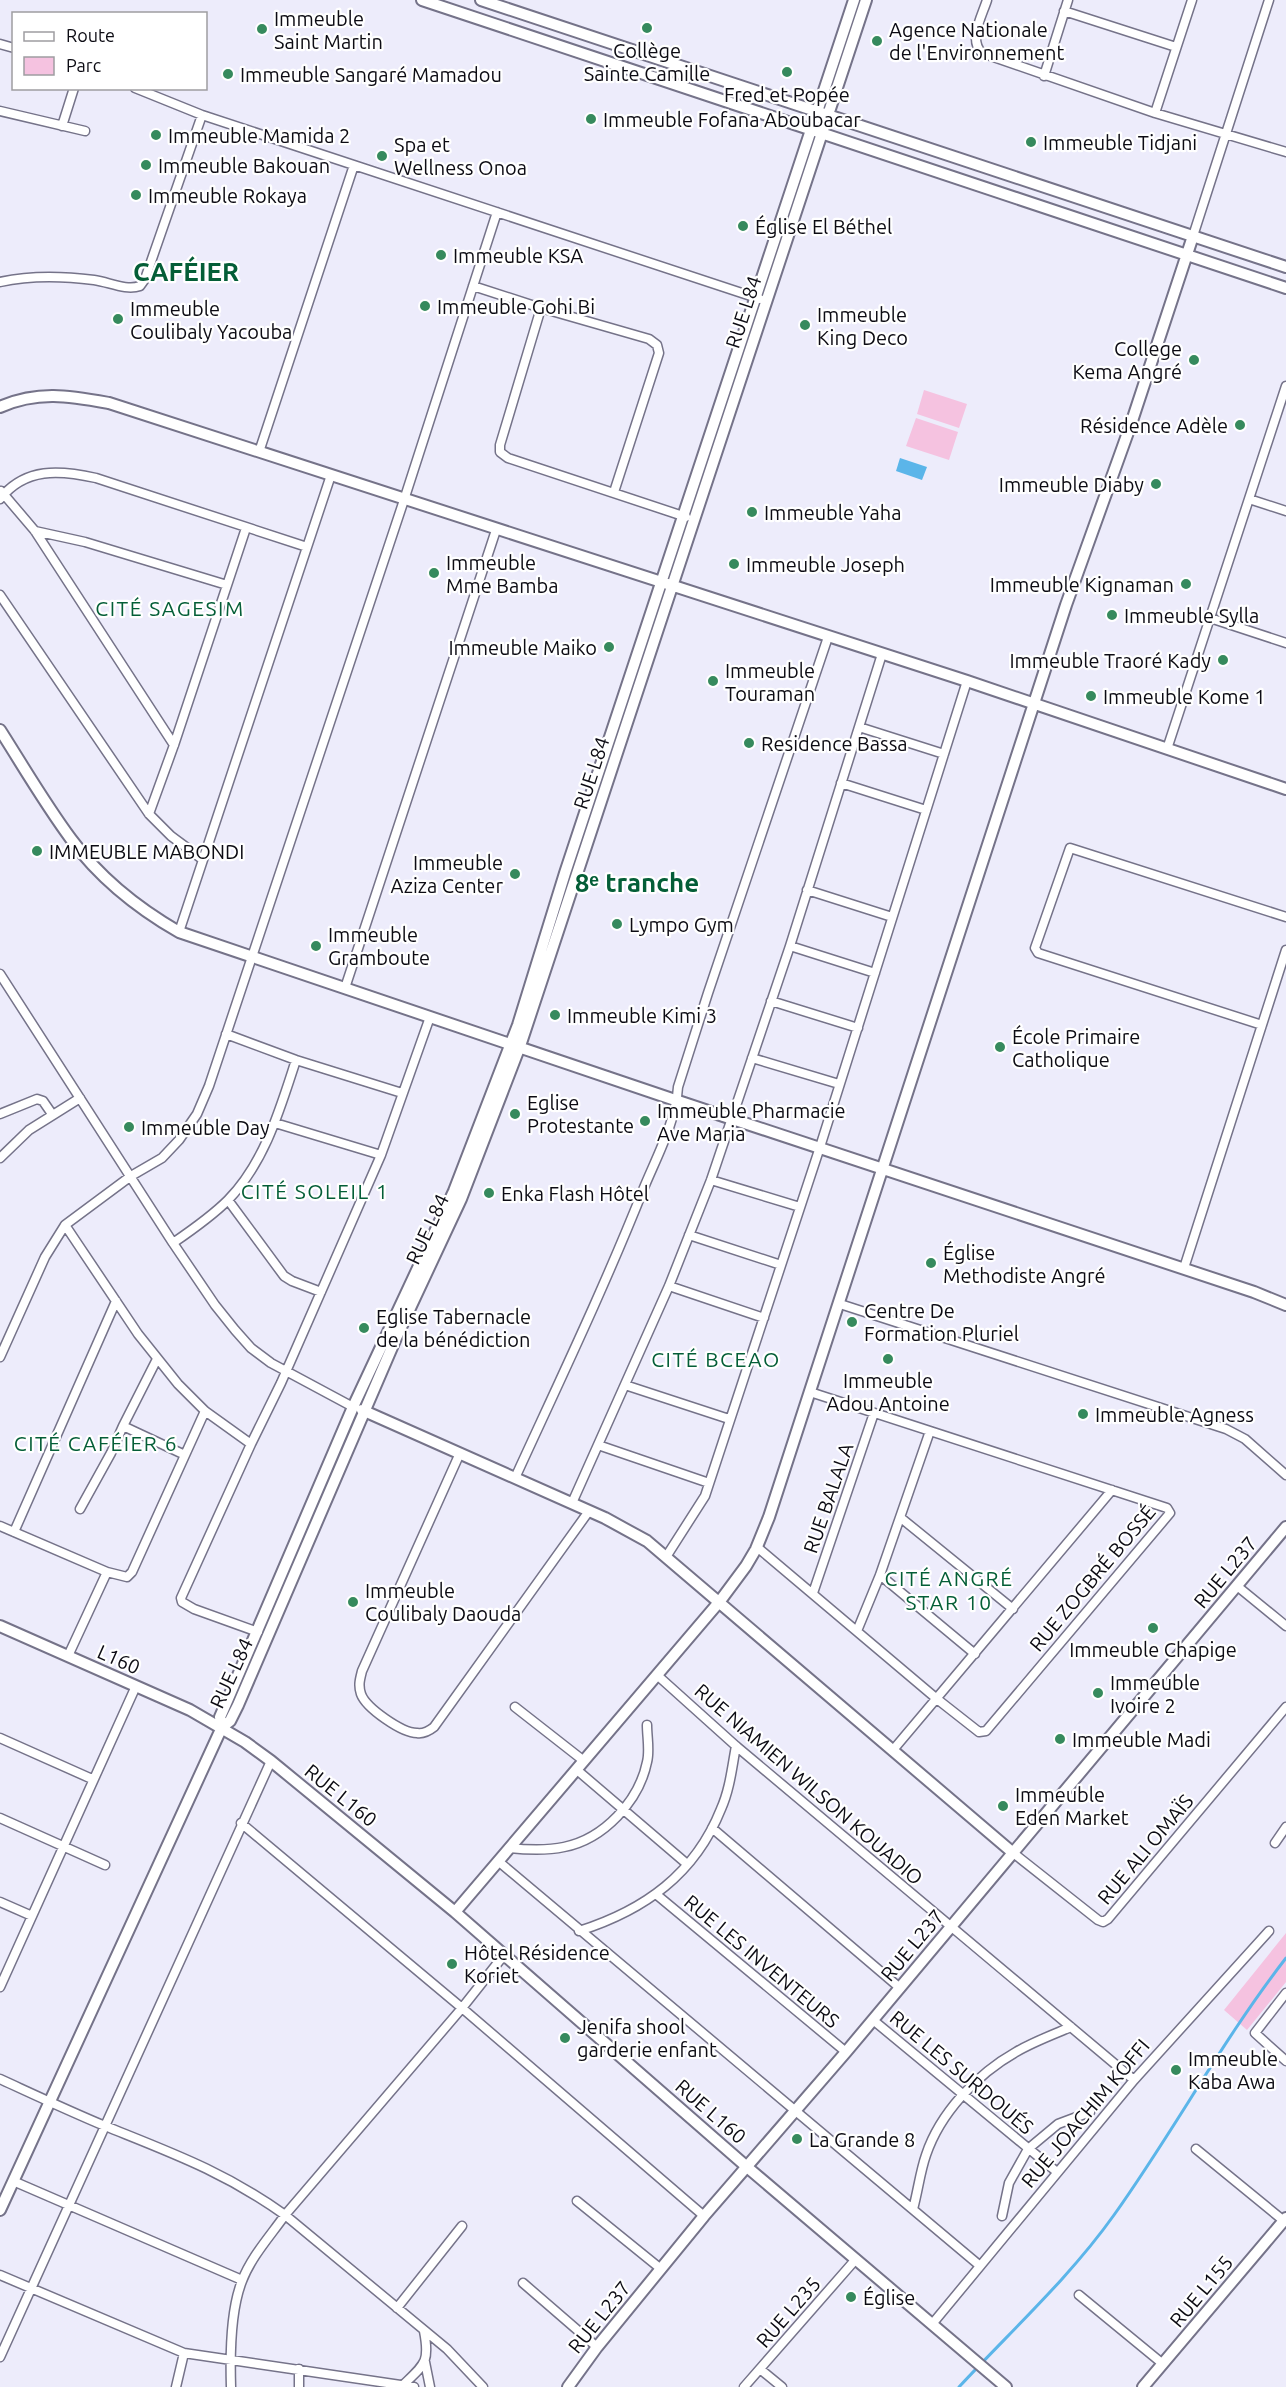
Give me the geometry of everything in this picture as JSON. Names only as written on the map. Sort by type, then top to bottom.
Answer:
[{"type":"street","points":[[422,0],[1286,288]]},
{"type":"street","points":[[481,0],[1286,267]]},
{"type":"street","name":"RUE L84","points":[[222,1728],[230,1721],[238,1705],[396,1338],[461,1199],[515,1045],[817,131],[854,0]]},
{"type":"street","name":"RUE L84","points":[[822,114],[866,0]]},
{"type":"street","points":[[987,0],[974,41],[982,53],[1155,113],[1286,152]]},
{"type":"street","points":[[1044,76],[1068,0]]},
{"type":"street","points":[[1155,113],[1192,0]]},
{"type":"street","points":[[455,1911],[720,1601],[757,1547],[840,1304],[1066,605],[1131,424],[1228,134],[1269,0]]},
{"type":"street","points":[[1064,11],[1176,47]]},
{"type":"street","points":[[62,126],[73,90]]},
{"type":"street","points":[[140,90],[202,115],[760,299]]},
{"type":"street","points":[[0,111],[85,131]]},
{"type":"street","points":[[0,282],[55,277],[97,280],[127,287],[140,286],[145,279],[202,115]]},
{"type":"street","points":[[259,452],[354,165]]},
{"type":"street","points":[[0,1357],[45,1257],[65,1225],[131,1176],[162,1158],[179,1140],[201,1105],[404,500],[497,212]]},
{"type":"street","points":[[473,286],[649,339],[657,345],[659,353],[614,492]]},
{"type":"street","points":[[542,308],[500,444],[500,452],[508,458],[689,517]]},
{"type":"street","points":[[1167,750],[1286,386]]},
{"type":"street","points":[[0,408],[31,397],[64,395],[109,403],[967,681],[1286,789]]},
{"type":"street","points":[[174,745],[34,531],[1,494],[25,478],[51,471],[69,472],[96,478],[307,547]]},
{"type":"street","points":[[179,932],[330,475]]},
{"type":"street","points":[[1249,499],[1286,511]]},
{"type":"street","points":[[149,814],[246,528]]},
{"type":"street","points":[[345,988],[496,530]]},
{"type":"street","points":[[34,531],[86,543],[227,585]]},
{"type":"street","points":[[0,595],[149,814],[171,836],[202,859]]},
{"type":"street","points":[[1210,618],[1286,643]]},
{"type":"street","points":[[515,1478],[607,1279],[656,1161],[678,1101],[678,1087],[708,993],[828,637]]},
{"type":"street","points":[[572,1503],[669,1286],[711,1180],[790,946],[882,654]]},
{"type":"street","points":[[666,1557],[705,1496],[820,1147],[967,681]]},
{"type":"street","points":[[859,727],[944,754]]},
{"type":"street","points":[[0,730],[71,840],[97,869],[157,920],[179,932],[678,1101],[1184,1268],[1286,1305]]},
{"type":"street","points":[[841,783],[926,810]]},
{"type":"street","points":[[1262,1025],[1038,953],[1035,948],[1070,848],[1286,917]]},
{"type":"street","points":[[807,890],[892,917]]},
{"type":"street","points":[[790,946],[875,974]]},
{"type":"street","points":[[1184,1268],[1286,950]]},
{"type":"street","points":[[0,974],[215,1305],[245,1342],[259,1355],[285,1372],[353,1407],[572,1503],[647,1541],[1012,1852]]},
{"type":"street","points":[[771,1001],[858,1028]]},
{"type":"street","points":[[258,1632],[194,1609],[182,1602],[181,1598],[381,1155],[430,1017]]},
{"type":"street","points":[[226,1034],[296,1060],[402,1093]]},
{"type":"street","name":"RUE L84","points":[[222,1728],[220,1717],[353,1407],[454,1191],[515,1045]]},
{"type":"street","points":[[752,1058],[840,1084]]},
{"type":"street","points":[[173,1243],[228,1200],[259,1156],[275,1123],[296,1060]]},
{"type":"street","points":[[0,1158],[52,1114],[80,1098]]},
{"type":"street","points":[[0,1114],[37,1099],[42,1101],[52,1114]]},
{"type":"street","points":[[275,1123],[381,1155]]},
{"type":"street","points":[[711,1180],[800,1207]]},
{"type":"street","points":[[228,1200],[284,1276],[291,1281],[321,1292]]},
{"type":"street","points":[[65,1225],[157,1359],[205,1411],[251,1444]]},
{"type":"street","points":[[689,1235],[781,1265]]},
{"type":"street","points":[[669,1286],[764,1318]]},
{"type":"street","points":[[14,1532],[116,1301]]},
{"type":"street","points":[[840,1304],[1226,1429],[1245,1439],[1286,1474]]},
{"type":"street","points":[[80,1509],[111,1453],[157,1359]]},
{"type":"street","points":[[625,1385],[729,1419]]},
{"type":"street","name":"RUE ZOGBRÉ BOSSÉ","points":[[757,1547],[979,1732],[986,1731],[1170,1513],[1167,1508],[810,1392]]},
{"type":"street","points":[[0,1526],[107,1572],[127,1576],[132,1572],[205,1411]]},
{"type":"street","name":"RUE BALALA","points":[[813,1593],[874,1413]]},
{"type":"street","points":[[123,1426],[185,1455]]},
{"type":"street","points":[[857,1631],[901,1518],[930,1431]]},
{"type":"street","points":[[598,1445],[709,1483]]},
{"type":"street","points":[[460,1453],[362,1671],[359,1685],[362,1697],[373,1709],[407,1732],[426,1732],[434,1727],[589,1511]]},
{"type":"street","points":[[893,1750],[1112,1490]]},
{"type":"street","points":[[901,1518],[1013,1609]]},
{"type":"street","name":"RUE L237","points":[[568,2387],[597,2347],[704,2216],[846,2052],[1286,1527]]},
{"type":"street","points":[[68,1656],[107,1572]]},
{"type":"street","points":[[880,1575],[975,1654]]},
{"type":"street","points":[[1237,1586],[1286,1626]]},
{"type":"street","name":"L160","points":[[0,1626],[190,1710],[222,1728]]},
{"type":"street","name":"RUE NIAMIEN WILSON KOUADIO","points":[[657,1675],[736,1746],[1134,2080]]},
{"type":"street","points":[[0,1988],[92,1779],[136,1686]]},
{"type":"street","points":[[515,1707],[581,1766],[623,1810],[687,1864]]},
{"type":"street","name":"RUE ALI OMAÏS","points":[[1012,1852],[1103,1922],[1108,1919],[1286,1707]]},
{"type":"street","points":[[509,1848],[540,1850],[576,1844],[595,1834],[623,1810],[634,1796],[648,1760],[647,1725]]},
{"type":"street","points":[[0,2210],[222,1728]]},
{"type":"street","name":"RUE L160","points":[[222,1728],[271,1761],[455,1911],[747,2166],[1006,2387]]},
{"type":"street","points":[[0,1738],[92,1779]]},
{"type":"street","points":[[579,1931],[606,1922],[657,1895],[687,1864],[712,1828],[722,1808],[729,1786],[736,1746]]},
{"type":"street","points":[[0,2357],[271,1761]]},
{"type":"street","points":[[0,1818],[105,1865]]},
{"type":"street","points":[[241,1823],[462,2008],[704,2216]]},
{"type":"street","points":[[1275,1843],[1286,1827]]},
{"type":"street","points":[[712,1828],[900,1988]]},
{"type":"street","points":[[498,1861],[979,2265]]},
{"type":"street","name":"RUE LES INVENTEURS","points":[[657,1895],[846,2052]]},
{"type":"street","points":[[0,1902],[32,1916]]},
{"type":"street","name":"RUE JOACHIM KOFFI","points":[[933,2323],[1134,2080],[1269,1930]]},
{"type":"street","points":[[231,2387],[230,2360],[237,2301],[242,2280],[261,2249],[285,2215],[462,2008],[504,1955]]},
{"type":"street","points":[[1286,1993],[1255,2033],[1286,2061]]},
{"type":"street","name":"RUE LES SURDOUÉS","points":[[873,2019],[1057,2172]]},
{"type":"street","points":[[913,2209],[931,2142],[963,2095],[1015,2052],[1071,2028]]},
{"type":"street","points":[[0,2079],[104,2126],[205,2166],[262,2198],[447,2349],[483,2387]]},
{"type":"street","points":[[1002,2216],[1009,2183],[1028,2149],[1058,2124],[1090,2112]]},
{"type":"street","points":[[1196,2149],[1285,2219]]},
{"type":"street","points":[[13,2181],[242,2280]]},
{"type":"street","points":[[576,2201],[661,2268]]},
{"type":"street","name":"RUE L155","points":[[1143,2387],[1285,2219]]},
{"type":"street","points":[[397,2308],[462,2226]]},
{"type":"street","name":"RUE L235","points":[[744,2387],[856,2259]]},
{"type":"street","points":[[0,2275],[184,2353],[299,2369],[364,2383],[414,2387]]},
{"type":"street","points":[[523,2283],[597,2347]]},
{"type":"street","points":[[1079,2295],[1163,2364]]},
{"type":"street","points":[[424,2331],[430,2387]]},
{"type":"street","points":[[403,2385],[426,2358],[447,2349]]},
{"type":"street","points":[[176,2387],[184,2353]]},
{"type":"street","points":[[299,2369],[299,2387]]},
{"type":"street","points":[[760,2369],[782,2387]]},
{"type":"green space","points":[[924,390],[967,404],[959,428],[917,414]]},
{"type":"green space","points":[[916,418],[958,432],[949,460],[906,446]]},
{"type":"green space","points":[[1286,1933],[1286,1982],[1247,2030],[1224,2010]]},
{"type":"water","points":[[900,458],[927,467],[922,480],[896,471]]},
{"type":"waterway","points":[[959,2387],[1059,2282],[1097,2238],[1136,2183],[1241,2021],[1286,1958]]},
{"type":"place","name":"Collège Sainte Camille","points":[[647,28]]},
{"type":"place","name":"Immeuble Saint Martin","points":[[262,29]]},
{"type":"place","name":"Agence Nationale de l'Environnement","points":[[877,41]]},
{"type":"place","name":"Fred et Popée","points":[[787,72]]},
{"type":"place","name":"Immeuble Sangaré Mamadou","points":[[228,74]]},
{"type":"place","name":"Immeuble Fofana Aboubacar","points":[[591,119]]},
{"type":"place","name":"Immeuble Mamida 2","points":[[156,135]]},
{"type":"place","name":"Immeuble Tidjani","points":[[1031,142]]},
{"type":"place","name":"Spa et Wellness Onoa","points":[[382,156]]},
{"type":"place","name":"Immeuble Bakouan","points":[[146,165]]},
{"type":"place","name":"Immeuble Rokaya","points":[[136,195]]},
{"type":"place","name":"Église El Béthel","points":[[743,226]]},
{"type":"place","name":"Immeuble KSA","points":[[441,255]]},
{"type":"place","name":"Immeuble Gohi Bi","points":[[425,306]]},
{"type":"place","name":"Immeuble Coulibaly Yacouba","points":[[118,319]]},
{"type":"place","name":"Immeuble King Deco","points":[[805,325]]},
{"type":"place","name":"College Kema Angré","points":[[1194,360]]},
{"type":"place","name":"Résidence Adèle","points":[[1240,425]]},
{"type":"place","name":"Immeuble Diaby","points":[[1156,484]]},
{"type":"place","name":"Immeuble Yaha","points":[[752,512]]},
{"type":"place","name":"Immeuble Joseph","points":[[734,564]]},
{"type":"place","name":"Immeuble Mme Bamba","points":[[434,573]]},
{"type":"place","name":"Immeuble Kignaman","points":[[1186,584]]},
{"type":"place","name":"Immeuble Sylla","points":[[1112,615]]},
{"type":"place","name":"Immeuble Maiko","points":[[609,647]]},
{"type":"place","name":"Immeuble Traoré Kady","points":[[1223,660]]},
{"type":"place","name":"Immeuble Touraman","points":[[713,681]]},
{"type":"place","name":"Immeuble Kome 1","points":[[1091,696]]},
{"type":"place","name":"Residence Bassa","points":[[749,743]]},
{"type":"place","name":"IMMEUBLE MABONDI","points":[[37,851]]},
{"type":"place","name":"Immeuble Aziza Center","points":[[515,874]]},
{"type":"place","name":"Lympo Gym","points":[[617,924]]},
{"type":"place","name":"Immeuble Gramboute","points":[[316,946]]},
{"type":"place","name":"Immeuble Kimi 3","points":[[555,1015]]},
{"type":"place","name":"École Primaire Catholique","points":[[1000,1047]]},
{"type":"place","name":"Eglise Protestante","points":[[515,1114]]},
{"type":"place","name":"Immeuble Pharmacie Ave Maria","points":[[645,1121]]},
{"type":"place","name":"Immeuble Day","points":[[129,1127]]},
{"type":"place","name":"Enka Flash Hôtel","points":[[489,1193]]},
{"type":"place","name":"Église Methodiste Angré","points":[[931,1263]]},
{"type":"place","name":"Centre De Formation Pluriel","points":[[852,1322]]},
{"type":"place","name":"Eglise Tabernacle de la bénédiction","points":[[364,1328]]},
{"type":"place","name":"Immeuble Adou Antoine","points":[[888,1359]]},
{"type":"place","name":"Immeuble Agness","points":[[1083,1414]]},
{"type":"place","name":"Immeuble Coulibaly Daouda","points":[[353,1602]]},
{"type":"place","name":"Immeuble Chapige","points":[[1153,1628]]},
{"type":"place","name":"Immeuble Ivoire 2","points":[[1098,1693]]},
{"type":"place","name":"Immeuble Madi","points":[[1060,1739]]},
{"type":"place","name":"Immeuble Eden Market","points":[[1003,1806]]},
{"type":"place","name":"Hôtel Résidence Koriet","points":[[452,1964]]},
{"type":"place","name":"Jenifa shool garderie enfant","points":[[565,2038]]},
{"type":"place","name":"Immeuble Kaba Awa","points":[[1176,2070]]},
{"type":"place","name":"La Grande 8","points":[[797,2139]]},
{"type":"place","name":"Église","points":[[851,2297]]},
{"type":"district","name":"CAFÉIER","points":[[186,271]]},
{"type":"district","name":"CITÉ SAGESIM","points":[[170,608]]},
{"type":"district","name":"8ᵉ tranche","points":[[637,882]]},
{"type":"district","name":"CITÉ SOLEIL 1","points":[[315,1191]]},
{"type":"district","name":"CITÉ BCEAO","points":[[716,1359]]},
{"type":"district","name":"CITÉ CAFÉIER 6","points":[[96,1443]]},
{"type":"district","name":"CITÉ ANGRÉ STAR 10","points":[[949,1590]]}]
